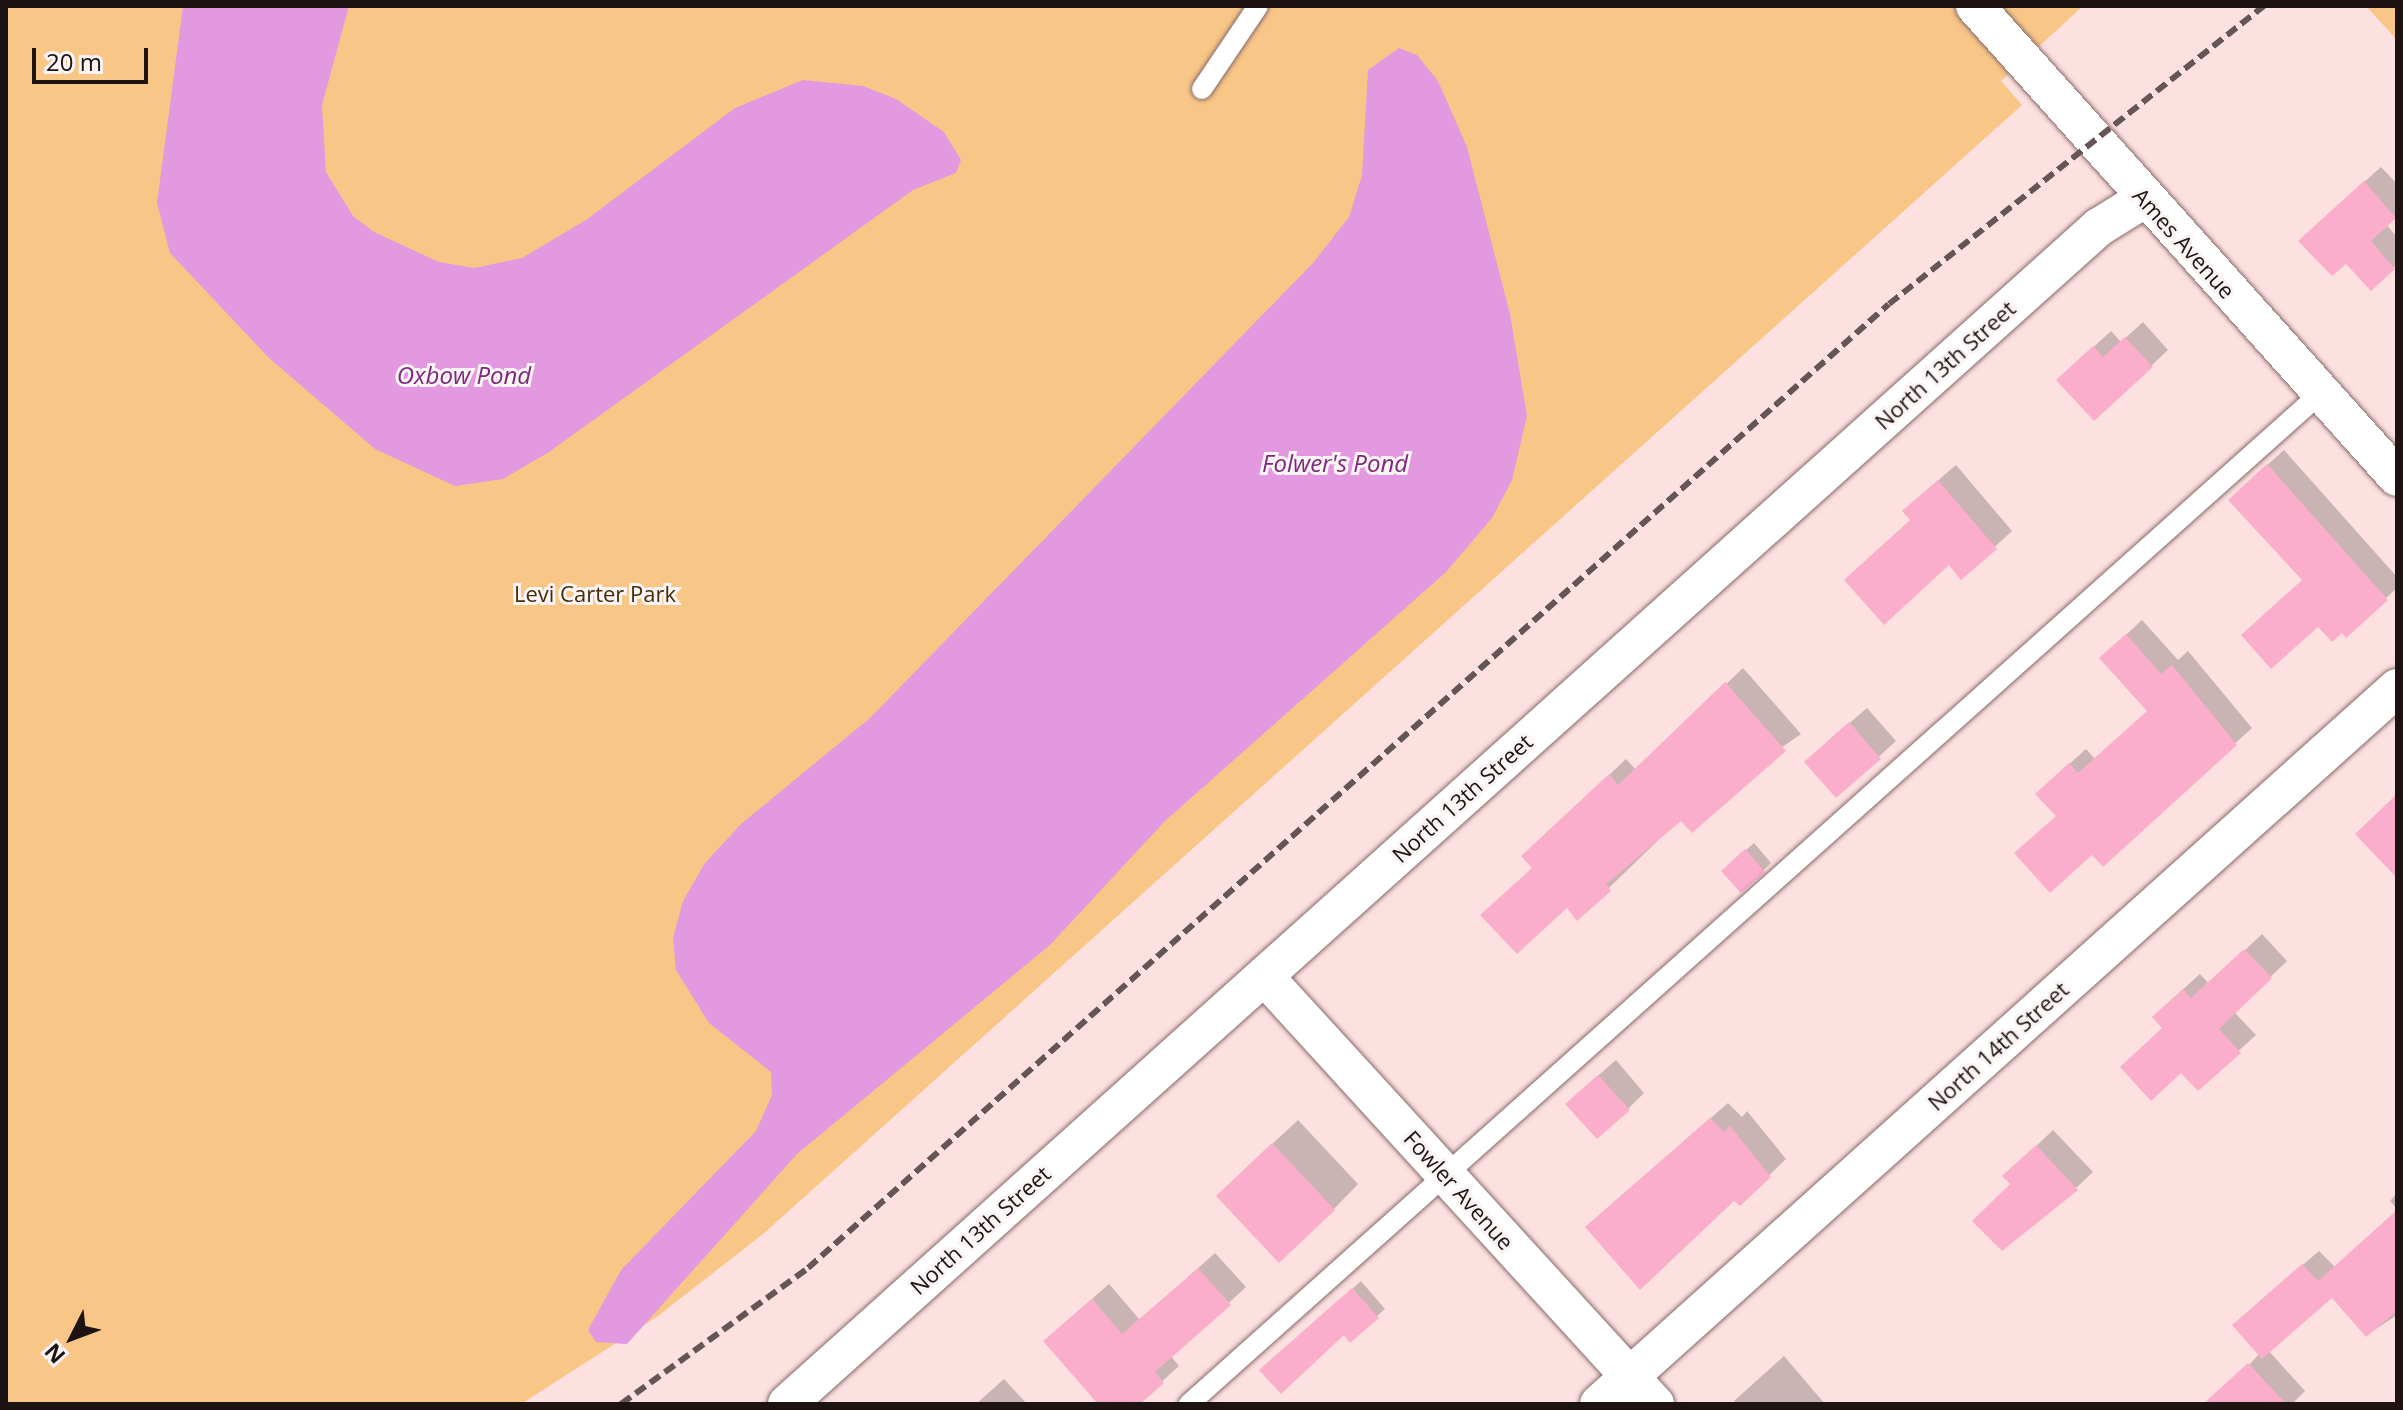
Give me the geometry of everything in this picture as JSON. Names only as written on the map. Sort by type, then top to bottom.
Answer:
[{"type":"street","name":"Ames Avenue","points":[[1975,6],[2144,199],[2397,477]]},
{"type":"street","name":"North 13th Street","points":[[787,1404],[2099,227],[2144,199]]},
{"type":"street","name":"North 14th Street","points":[[1599,1404],[2397,688]]},
{"type":"street","name":"Fowler Avenue","points":[[1264,976],[1655,1404]]},
{"type":"lane","points":[[1202,89],[1258,6]]},
{"type":"lane","points":[[1189,1404],[1443,1172],[2321,393]]},
{"type":"green space","name":"Levi Carter Park","points":[[6,6],[2083,6],[2001,81],[2022,105],[763,1234],[658,1316],[521,1404],[6,1404]]},
{"type":"green space","points":[[2366,6],[2397,6],[2397,40]]},
{"type":"water","name":"Oxbow Pond","points":[[183,6],[349,6],[322,105],[326,172],[353,216],[374,232],[439,262],[474,268],[522,258],[586,220],[735,108],[803,80],[863,86],[896,99],[944,132],[961,160],[956,173],[913,190],[549,452],[503,479],[455,486],[375,449],[269,358],[170,253],[157,203]]},
{"type":"water","name":"Folwer's Pond","points":[[1399,48],[1417,55],[1438,81],[1467,147],[1510,314],[1527,416],[1512,480],[1492,518],[1446,572],[1165,821],[1050,945],[797,1154],[627,1344],[596,1342],[588,1330],[621,1270],[756,1131],[772,1095],[771,1072],[709,1023],[676,970],[673,938],[683,901],[705,863],[741,824],[870,718],[1313,263],[1349,217],[1362,175],[1368,70]]},
{"type":"building","points":[[2364,181],[2396,218],[2371,241],[2395,269],[2371,291],[2346,264],[2332,276],[2298,241]]},
{"type":"building","points":[[2125,337],[2153,367],[2094,421],[2056,380],[2093,346],[2103,357]]},
{"type":"building","points":[[2267,464],[2388,600],[2346,638],[2342,633],[2332,642],[2318,627],[2271,669],[2241,635],[2302,580],[2228,500]]},
{"type":"building","points":[[1938,480],[1997,549],[1961,580],[1949,565],[1884,625],[1844,580],[1910,520],[1902,511]]},
{"type":"building","points":[[2126,634],[2161,674],[2172,665],[2237,745],[2103,867],[2092,855],[2050,893],[2014,853],[2056,816],[2035,794],[2069,763],[2078,773],[2147,711],[2099,658]]},
{"type":"building","points":[[1725,682],[1786,751],[1692,833],[1681,821],[1606,884],[1611,891],[1577,921],[1567,908],[1517,954],[1480,915],[1532,868],[1521,856],[1609,774],[1618,785]]},
{"type":"building","points":[[1849,722],[1881,759],[1836,798],[1804,762]]},
{"type":"building","points":[[2397,794],[2397,878],[2355,834]]},
{"type":"building","points":[[1745,849],[1765,872],[1741,893],[1721,871]]},
{"type":"building","points":[[2244,949],[2272,978],[2219,1029],[2241,1053],[2198,1091],[2181,1073],[2151,1101],[2120,1067],[2162,1028],[2152,1017],[2183,989],[2191,998]]},
{"type":"building","points":[[1598,1075],[1630,1110],[1597,1139],[1565,1104]]},
{"type":"building","points":[[1710,1118],[1724,1132],[1730,1126],[1771,1177],[1740,1206],[1734,1201],[1640,1290],[1585,1227]]},
{"type":"building","points":[[1272,1143],[1335,1210],[1279,1263],[1216,1196]]},
{"type":"building","points":[[2036,1145],[2078,1190],[2002,1251],[1972,1221],[2010,1184],[2002,1176]]},
{"type":"building","points":[[2397,1210],[2397,1311],[2366,1337],[2332,1298],[2262,1359],[2232,1325],[2302,1264],[2318,1281]]},
{"type":"building","points":[[1198,1268],[1231,1305],[1155,1372],[1164,1383],[1140,1404],[1098,1404],[1043,1341],[1092,1299],[1122,1334]]},
{"type":"building","points":[[1352,1288],[1379,1318],[1350,1343],[1344,1335],[1281,1394],[1259,1370]]},
{"type":"building","points":[[2248,1363],[2286,1404],[2203,1404]]},
{"type":"railway","points":[[621,1404],[808,1268],[1889,304],[2264,6]]}]
